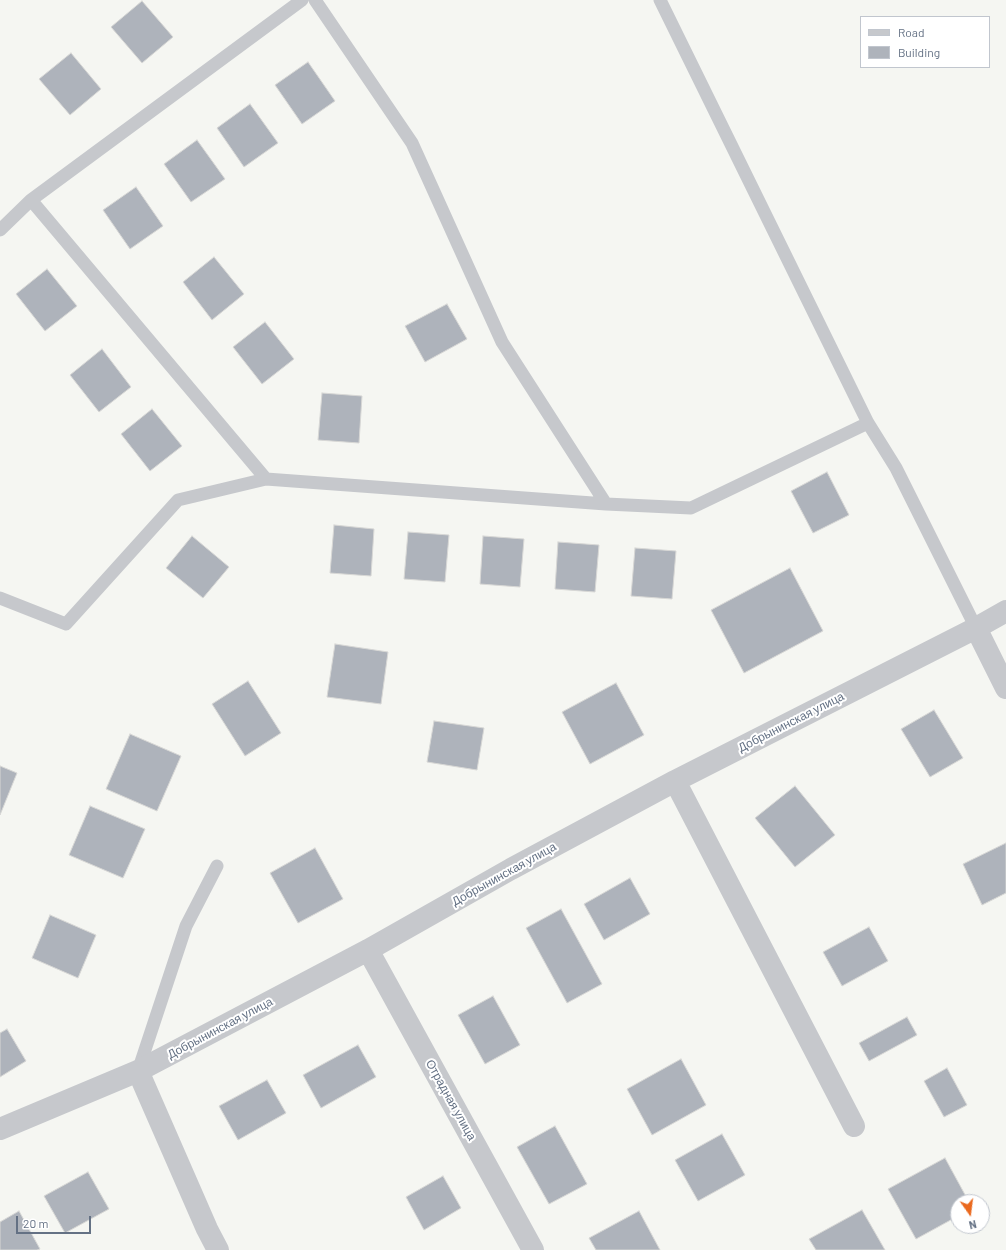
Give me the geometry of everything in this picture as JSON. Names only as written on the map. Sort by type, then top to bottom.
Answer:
[{"type":"street","name":"Добрынинская улица","points":[[0,1130],[138,1071],[368,950],[511,869],[675,781],[1006,612]]},
{"type":"street","points":[[976,628],[1006,688]]},
{"type":"street","points":[[675,781],[854,1126]]},
{"type":"street","name":"Отрадная улица","points":[[368,950],[533,1250]]},
{"type":"street","points":[[138,1071],[207,1230],[218,1250]]},
{"type":"lane","points":[[0,230],[31,200],[302,0]]},
{"type":"lane","points":[[315,0],[412,143],[502,342],[606,504]]},
{"type":"lane","points":[[660,0],[868,423],[896,468],[976,628]]},
{"type":"lane","points":[[31,200],[266,479]]},
{"type":"lane","points":[[0,598],[66,624],[178,500],[266,479],[606,504],[691,508],[868,423]]},
{"type":"lane","points":[[138,1071],[186,926],[217,866]]},
{"type":"building","points":[[142,1],[173,37],[142,63],[111,27]]},
{"type":"building","points":[[71,53],[101,89],[70,115],[39,79]]},
{"type":"building","points":[[308,62],[335,101],[302,124],[275,85]]},
{"type":"building","points":[[250,104],[278,143],[244,167],[217,128]]},
{"type":"building","points":[[197,140],[225,179],[191,202],[164,164]]},
{"type":"building","points":[[136,187],[163,226],[130,249],[103,210]]},
{"type":"building","points":[[214,257],[244,294],[212,320],[183,282]]},
{"type":"building","points":[[47,269],[77,306],[45,331],[16,294]]},
{"type":"building","points":[[447,304],[467,339],[425,362],[405,326]]},
{"type":"building","points":[[265,322],[294,359],[262,384],[233,347]]},
{"type":"building","points":[[102,349],[131,387],[99,412],[70,375]]},
{"type":"building","points":[[322,393],[362,396],[359,443],[318,440]]},
{"type":"building","points":[[152,409],[182,446],[150,471],[121,434]]},
{"type":"building","points":[[827,472],[849,515],[813,533],[791,491]]},
{"type":"building","points":[[334,525],[374,529],[371,576],[330,573]]},
{"type":"building","points":[[408,532],[449,535],[445,582],[404,579]]},
{"type":"building","points":[[192,536],[229,567],[203,598],[166,568]]},
{"type":"building","points":[[483,536],[524,539],[520,587],[480,584]]},
{"type":"building","points":[[558,542],[599,545],[595,592],[555,589]]},
{"type":"building","points":[[635,548],[676,551],[672,599],[631,596]]},
{"type":"building","points":[[790,568],[823,631],[744,673],[711,610]]},
{"type":"building","points":[[335,644],[388,652],[381,704],[327,697]]},
{"type":"building","points":[[248,681],[281,733],[245,756],[212,704]]},
{"type":"building","points":[[616,683],[644,735],[590,764],[562,712]]},
{"type":"building","points":[[934,710],[963,758],[930,777],[901,729]]},
{"type":"building","points":[[434,721],[484,728],[477,770],[427,762]]},
{"type":"building","points":[[130,734],[181,756],[157,811],[106,789]]},
{"type":"building","points":[[0,766],[17,773],[0,815]]},
{"type":"building","points":[[795,786],[835,835],[795,867],[755,818]]},
{"type":"building","points":[[90,806],[145,829],[123,878],[69,855]]},
{"type":"building","points":[[1006,843],[1006,893],[982,905],[963,864]]},
{"type":"building","points":[[315,848],[343,899],[298,923],[270,873]]},
{"type":"building","points":[[630,878],[650,914],[604,940],[584,904]]},
{"type":"building","points":[[561,909],[602,984],[567,1003],[526,928]]},
{"type":"building","points":[[50,915],[96,935],[78,978],[32,958]]},
{"type":"building","points":[[869,927],[888,961],[842,986],[823,952]]},
{"type":"building","points":[[493,996],[520,1045],[485,1064],[458,1015]]},
{"type":"building","points":[[907,1017],[917,1035],[869,1061],[859,1043]]},
{"type":"building","points":[[7,1029],[26,1061],[0,1077],[0,1033]]},
{"type":"building","points":[[358,1045],[376,1077],[321,1108],[303,1075]]},
{"type":"building","points":[[681,1059],[706,1105],[652,1135],[627,1089]]},
{"type":"building","points":[[947,1068],[967,1105],[944,1117],[924,1081]]},
{"type":"building","points":[[267,1080],[286,1113],[238,1140],[219,1106]]},
{"type":"building","points":[[555,1126],[587,1184],[549,1204],[517,1147]]},
{"type":"building","points":[[722,1134],[745,1175],[698,1201],[675,1160]]},
{"type":"building","points":[[945,1158],[965,1194],[950,1194],[950,1220],[916,1239],[888,1189]]},
{"type":"building","points":[[88,1172],[109,1209],[65,1233],[44,1196]]},
{"type":"building","points":[[443,1176],[461,1208],[424,1230],[406,1197]]},
{"type":"building","points":[[862,1210],[885,1250],[816,1250],[809,1239]]},
{"type":"building","points":[[19,1211],[40,1249],[0,1250],[0,1222]]},
{"type":"building","points":[[639,1211],[660,1250],[596,1250],[589,1238]]}]
